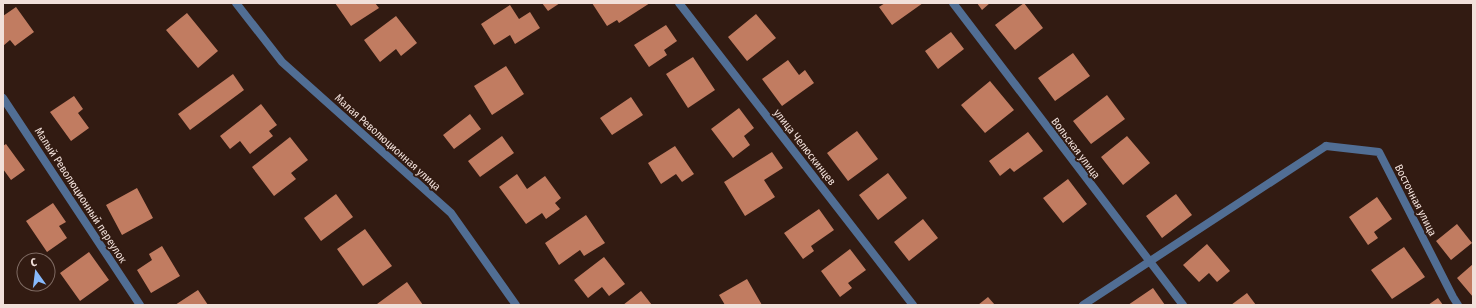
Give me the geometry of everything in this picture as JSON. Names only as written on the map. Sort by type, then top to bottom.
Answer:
[{"type":"street","name":"Малая Революционная улица","points":[[236,3],[282,62],[451,213],[516,305]]},
{"type":"street","name":"улица Челюскинцев","points":[[679,3],[913,305]]},
{"type":"street","name":"Вольская улица","points":[[953,3],[1183,305]]},
{"type":"street","name":"Малый Революционный переулок","points":[[3,98],[140,305]]},
{"type":"street","name":"Восточная улица","points":[[1149,261],[1326,146],[1379,152],[1458,305]]},
{"type":"street","points":[[1083,305],[1149,261]]},
{"type":"building","points":[[335,3],[375,3],[379,8],[351,26]]},
{"type":"building","points":[[542,3],[560,3],[548,11]]},
{"type":"building","points":[[592,3],[650,3],[619,23],[617,20],[607,26]]},
{"type":"building","points":[[885,3],[923,3],[892,25],[879,7]]},
{"type":"building","points":[[977,3],[990,3],[982,10]]},
{"type":"building","points":[[1024,3],[1043,28],[1015,50],[995,25]]},
{"type":"building","points":[[510,5],[519,19],[530,12],[540,28],[515,44],[510,35],[494,45],[481,24]]},
{"type":"building","points":[[16,7],[34,32],[15,46],[10,40],[3,46],[3,16]]},
{"type":"building","points":[[187,13],[218,51],[198,68],[166,30]]},
{"type":"building","points":[[756,14],[776,38],[747,61],[728,37]]},
{"type":"building","points":[[396,16],[417,43],[401,56],[396,49],[380,62],[364,40]]},
{"type":"building","points":[[666,25],[677,41],[664,50],[667,55],[649,67],[634,45]]},
{"type":"building","points":[[951,32],[964,49],[938,69],[925,51]]},
{"type":"building","points":[[1073,53],[1090,76],[1055,101],[1038,78]]},
{"type":"building","points":[[693,57],[715,90],[688,108],[666,74]]},
{"type":"building","points":[[788,60],[799,75],[805,70],[814,83],[782,106],[762,79]]},
{"type":"building","points":[[506,66],[524,94],[492,115],[474,86]]},
{"type":"building","points":[[233,74],[244,90],[190,130],[178,114]]},
{"type":"building","points":[[990,81],[1014,110],[985,133],[961,105]]},
{"type":"building","points":[[1107,95],[1125,119],[1091,144],[1073,121]]},
{"type":"building","points":[[74,96],[83,109],[78,113],[89,128],[71,141],[50,112]]},
{"type":"building","points":[[631,97],[643,115],[612,135],[600,118]]},
{"type":"building","points":[[261,104],[277,125],[269,131],[273,136],[250,154],[240,141],[230,149],[220,136]]},
{"type":"building","points":[[739,108],[754,128],[744,136],[750,145],[733,158],[711,129]]},
{"type":"building","points":[[470,114],[481,129],[454,149],[443,135]]},
{"type":"building","points":[[857,131],[878,159],[848,181],[827,153]]},
{"type":"building","points":[[1028,132],[1043,151],[1014,172],[1010,168],[1000,176],[989,161]]},
{"type":"building","points":[[502,136],[514,153],[480,177],[468,161]]},
{"type":"building","points":[[1127,136],[1150,163],[1123,185],[1101,157]]},
{"type":"building","points":[[290,137],[308,160],[291,173],[296,179],[274,196],[252,167]]},
{"type":"building","points":[[6,144],[25,170],[11,180],[3,169],[3,146]]},
{"type":"building","points":[[675,146],[694,174],[682,182],[676,174],[661,184],[648,163]]},
{"type":"building","points":[[772,152],[783,168],[764,180],[775,197],[745,216],[724,182]]},
{"type":"building","points":[[888,173],[907,198],[878,220],[859,195]]},
{"type":"building","points":[[517,174],[527,189],[545,176],[561,198],[555,203],[560,209],[546,219],[542,213],[526,224],[499,187]]},
{"type":"building","points":[[1068,179],[1087,204],[1063,223],[1043,198]]},
{"type":"building","points":[[137,188],[153,218],[122,235],[106,205]]},
{"type":"building","points":[[336,194],[353,217],[321,241],[304,218]]},
{"type":"building","points":[[1176,194],[1192,215],[1162,238],[1146,216]]},
{"type":"building","points":[[1377,197],[1392,219],[1374,232],[1378,238],[1368,245],[1349,217]]},
{"type":"building","points":[[53,203],[66,222],[59,226],[67,238],[47,252],[26,221]]},
{"type":"building","points":[[819,209],[834,230],[811,246],[814,251],[803,259],[784,233]]},
{"type":"building","points":[[586,215],[605,243],[584,256],[580,250],[559,265],[545,243]]},
{"type":"building","points":[[923,219],[938,238],[909,261],[894,242]]},
{"type":"building","points":[[1457,224],[1472,243],[1451,260],[1436,241]]},
{"type":"building","points":[[365,229],[392,266],[363,286],[337,249]]},
{"type":"building","points":[[1207,244],[1230,271],[1217,282],[1209,273],[1199,282],[1183,265]]},
{"type":"building","points":[[162,246],[180,276],[151,293],[137,270],[152,260],[149,254]]},
{"type":"building","points":[[1404,247],[1425,277],[1392,299],[1371,270]]},
{"type":"building","points":[[850,249],[866,270],[848,283],[852,288],[840,297],[821,271]]},
{"type":"building","points":[[89,252],[109,280],[80,301],[60,273]]},
{"type":"building","points":[[604,257],[625,284],[609,296],[602,287],[588,298],[574,280]]},
{"type":"building","points":[[1473,264],[1473,297],[1457,278]]},
{"type":"building","points":[[747,279],[762,305],[725,305],[719,295]]},
{"type":"building","points":[[407,282],[423,305],[377,304]]},
{"type":"building","points":[[1153,288],[1165,305],[1128,305]]},
{"type":"building","points":[[198,290],[208,305],[175,305]]},
{"type":"building","points":[[641,291],[652,305],[623,305]]},
{"type":"building","points":[[1247,293],[1256,305],[1231,305]]},
{"type":"building","points":[[988,297],[995,305],[978,305]]},
{"type":"building","points":[[1438,298],[1443,305],[1428,305]]}]
